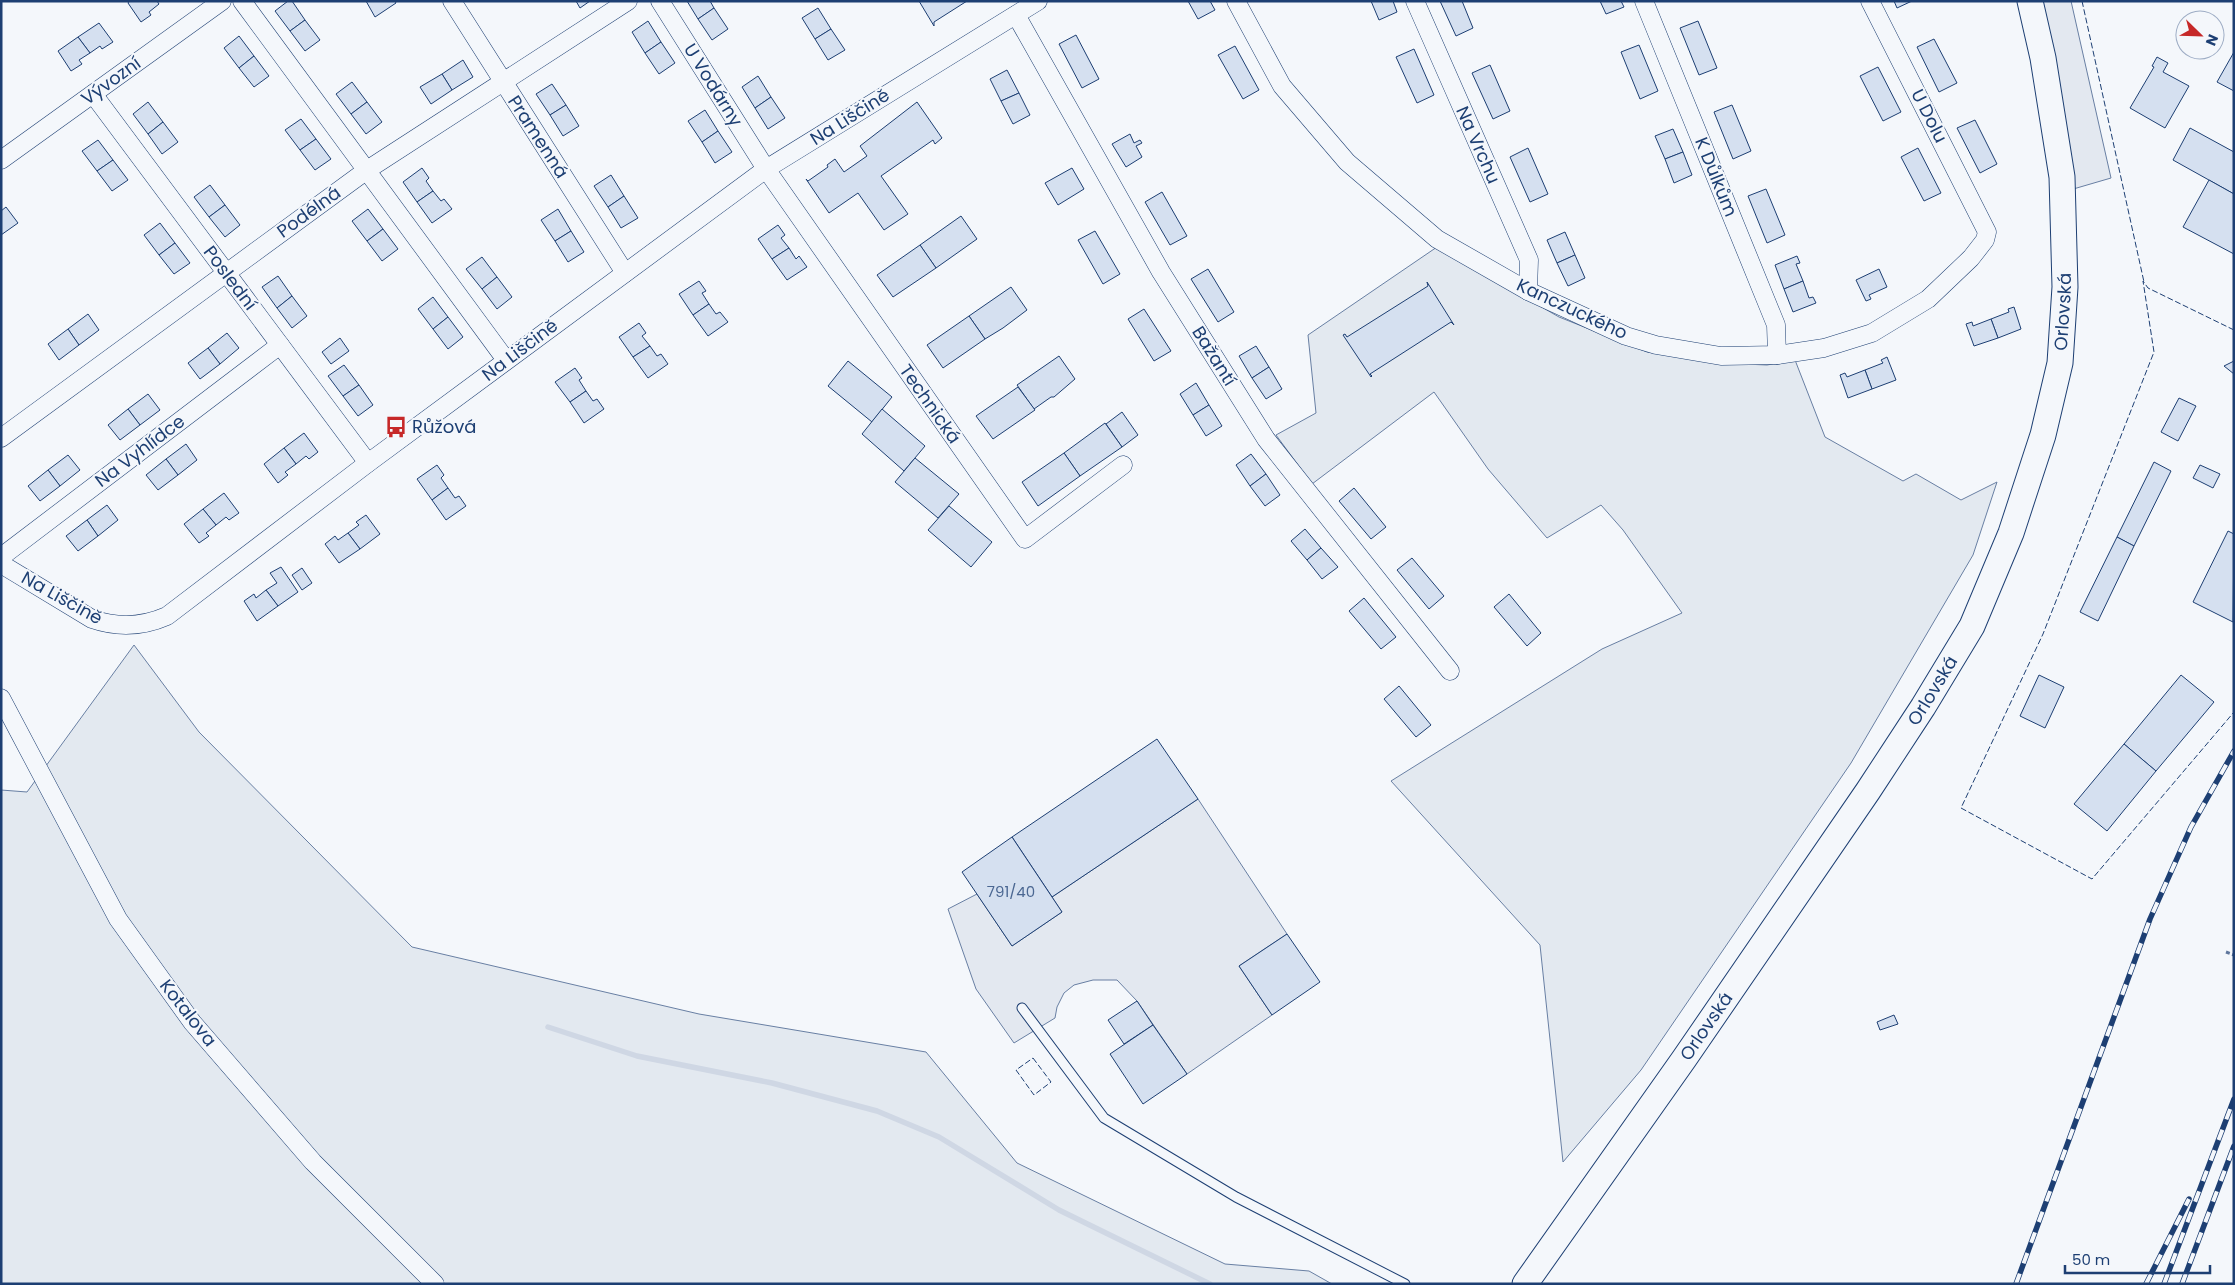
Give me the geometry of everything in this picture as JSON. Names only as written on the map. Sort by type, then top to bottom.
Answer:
[{"type":"main road","name":"Orlovská","points":[[1526,1284],[1684,1059],[1923,707],[1972,626],[2008,540],[2044,435],[2060,363],[2065,287],[2062,176],[2043,58],[2030,1]]},
{"type":"street","name":"Vývozní","points":[[1,160],[222,1]]},
{"type":"street","points":[[242,1],[506,360]]},
{"type":"street","name":"Pramenná","points":[[452,1],[502,83],[625,272]]},
{"type":"street","name":"Podélná","points":[[1,438],[367,170],[628,1]]},
{"type":"street","name":"U Vodárny","points":[[660,1],[766,168]]},
{"type":"street","name":"Na Liščině","points":[[1,564],[92,619],[115,625],[140,625],[174,612],[368,463],[766,168],[1038,1]]},
{"type":"street","name":"Kanczuckého","points":[[1236,1],[1282,86],[1347,162],[1437,239],[1528,291],[1617,332],[1656,345],[1721,356],[1777,356],[1824,348],[1872,333],[1928,299],[1971,258],[1985,240],[1987,232]]},
{"type":"street","name":"Na Vrchu","points":[[1415,1],[1529,260],[1528,291]]},
{"type":"street","name":"K Důlkům","points":[[1644,1],[1776,325],[1777,356]]},
{"type":"street","name":"U Dolu","points":[[1870,1],[1987,232]]},
{"type":"street","name":"Bažantí","points":[[1016,14],[1161,272],[1266,439],[1450,672]]},
{"type":"street","name":"Poslední","points":[[94,94],[368,463]]},
{"type":"street","name":"Technická","points":[[766,168],[1025,539],[1123,465]]},
{"type":"street","name":"Na Vyhlídce","points":[[1,557],[280,345]]},
{"type":"street","name":"Kotalova","points":[[1,698],[118,919],[192,1022],[313,1162],[435,1284]]},
{"type":"lane","points":[[1022,1008],[1104,1118],[1236,1196],[1405,1284]]},
{"type":"path","points":[[2226,952],[2234,955]]},
{"type":"shaded area","points":[[2030,1],[2071,1],[2111,178],[2063,192]]},
{"type":"shaded area","points":[[1437,247],[1559,317],[1647,352],[1721,363],[1767,365],[1795,360],[1825,437],[1903,481],[1916,474],[1961,500],[1997,482],[1973,555],[1851,763],[1641,1070],[1563,1162],[1540,945],[1391,781],[1602,649],[1682,613],[1623,530],[1601,505],[1547,538],[1488,469],[1434,392],[1312,484],[1276,435],[1316,413],[1308,335]]},
{"type":"shaded area","points":[[134,645],[199,732],[412,947],[699,1014],[926,1052],[1017,1163],[1225,1264],[1309,1271],[1332,1284],[1,1284],[1,790],[27,792]]},
{"type":"shaded area","points":[[1198,799],[1287,934],[1239,966],[1272,1015],[1187,1074],[1137,1001],[1117,980],[1093,980],[1074,985],[1064,993],[1057,1007],[1055,1018],[1014,1043],[976,989],[948,909],[977,894],[1012,946],[1062,912],[1052,897]]},
{"type":"building","points":[[129,1],[157,1],[159,4],[149,12],[151,15],[141,22],[128,3]]},
{"type":"building","points":[[288,1],[292,1],[305,20],[290,31],[275,11]]},
{"type":"building","points":[[366,1],[395,1],[396,3],[375,17]]},
{"type":"building","points":[[576,1],[590,1],[580,8]]},
{"type":"building","points":[[687,1],[710,1],[714,8],[698,19]]},
{"type":"building","points":[[919,1],[967,1],[934,22],[934,26]]},
{"type":"building","points":[[1188,1],[1210,1],[1215,10],[1198,19]]},
{"type":"building","points":[[1371,1],[1393,1],[1397,12],[1379,20]]},
{"type":"building","points":[[1440,1],[1462,1],[1473,28],[1456,36]]},
{"type":"building","points":[[1600,1],[1621,1],[1624,7],[1606,14]]},
{"type":"building","points":[[1894,1],[1912,1],[1897,8]]},
{"type":"building","points":[[714,8],[728,29],[712,40],[698,19]]},
{"type":"building","points":[[818,8],[831,29],[815,39],[802,18]]},
{"type":"building","points":[[305,20],[320,40],[305,51],[290,31]]},
{"type":"building","points":[[648,21],[661,42],[645,53],[632,32]]},
{"type":"building","points":[[1698,21],[1717,68],[1699,75],[1680,28]]},
{"type":"building","points":[[99,23],[113,42],[102,49],[100,46],[90,53],[78,37]]},
{"type":"building","points":[[831,29],[845,50],[828,60],[815,39]]},
{"type":"building","points":[[1076,35],[1099,79],[1082,88],[1059,44]]},
{"type":"building","points":[[239,36],[254,56],[239,68],[224,48]]},
{"type":"building","points":[[78,37],[90,53],[79,60],[82,64],[71,71],[58,51]]},
{"type":"building","points":[[1934,39],[1957,83],[1939,92],[1917,47]]},
{"type":"building","points":[[661,42],[675,63],[659,74],[645,53]]},
{"type":"building","points":[[1639,45],[1658,91],[1640,99],[1621,52]]},
{"type":"building","points":[[1235,46],[1259,90],[1243,99],[1218,55]]},
{"type":"building","points":[[1414,49],[1434,95],[1417,103],[1396,57]]},
{"type":"building","points":[[2234,52],[2234,91],[2217,82]]},
{"type":"building","points":[[254,56],[269,76],[254,87],[239,68]]},
{"type":"building","points":[[2157,57],[2168,63],[2163,72],[2189,86],[2165,128],[2130,108],[2154,67],[2152,66]]},
{"type":"building","points":[[463,60],[473,77],[452,90],[442,74]]},
{"type":"building","points":[[1490,65],[1510,111],[1493,119],[1472,73]]},
{"type":"building","points":[[1878,67],[1901,112],[1883,121],[1860,76]]},
{"type":"building","points":[[1007,70],[1019,93],[1001,101],[990,79]]},
{"type":"building","points":[[442,74],[452,90],[431,104],[420,87]]},
{"type":"building","points":[[758,76],[771,97],[755,108],[742,87]]},
{"type":"building","points":[[352,82],[367,102],[351,114],[336,94]]},
{"type":"building","points":[[552,84],[566,105],[550,115],[536,94]]},
{"type":"building","points":[[1019,93],[1030,115],[1013,124],[1001,101]]},
{"type":"building","points":[[771,97],[785,118],[768,129],[755,108]]},
{"type":"building","points":[[148,102],[163,122],[148,134],[133,114]]},
{"type":"building","points":[[367,102],[382,122],[366,134],[351,114]]},
{"type":"building","points":[[917,102],[942,138],[935,144],[933,140],[881,176],[908,214],[884,230],[858,193],[829,213],[806,179],[808,181],[828,167],[827,165],[835,159],[844,172],[867,156],[860,146]]},
{"type":"building","points":[[566,105],[579,126],[563,136],[550,115]]},
{"type":"building","points":[[1732,105],[1751,151],[1733,159],[1714,112]]},
{"type":"building","points":[[705,110],[718,131],[702,142],[688,121]]},
{"type":"building","points":[[301,119],[316,139],[300,150],[285,130]]},
{"type":"building","points":[[1975,120],[1997,164],[1980,173],[1957,128]]},
{"type":"building","points":[[163,122],[178,142],[162,154],[148,134]]},
{"type":"building","points":[[2190,128],[2234,152],[2234,194],[2173,160]]},
{"type":"building","points":[[1673,129],[1683,152],[1665,159],[1655,136]]},
{"type":"building","points":[[718,131],[732,152],[715,163],[702,142]]},
{"type":"building","points":[[1130,134],[1134,143],[1140,140],[1142,143],[1136,146],[1142,157],[1126,167],[1112,144]]},
{"type":"building","points":[[316,139],[331,159],[315,170],[300,150]]},
{"type":"building","points":[[98,140],[113,160],[97,171],[82,151]]},
{"type":"building","points":[[1528,148],[1548,194],[1530,202],[1510,157]]},
{"type":"building","points":[[1918,148],[1941,193],[1924,201],[1901,157]]},
{"type":"building","points":[[1683,152],[1692,175],[1674,183],[1665,159]]},
{"type":"building","points":[[113,160],[128,180],[112,191],[97,171]]},
{"type":"building","points":[[422,168],[429,178],[426,181],[433,191],[417,202],[403,182]]},
{"type":"building","points":[[1072,168],[1084,189],[1058,205],[1045,183]]},
{"type":"building","points":[[611,175],[624,196],[608,207],[594,186]]},
{"type":"building","points":[[2209,180],[2234,194],[2234,254],[2183,227]]},
{"type":"building","points":[[210,185],[225,205],[209,217],[194,197]]},
{"type":"building","points":[[1766,189],[1785,235],[1767,243],[1748,196]]},
{"type":"building","points":[[433,191],[441,201],[444,199],[452,209],[432,223],[417,202]]},
{"type":"building","points":[[1162,192],[1187,236],[1170,245],[1145,202]]},
{"type":"building","points":[[624,196],[638,218],[621,228],[608,207]]},
{"type":"building","points":[[225,205],[240,225],[225,237],[209,217]]},
{"type":"building","points":[[6,207],[18,223],[1,235],[1,211]]},
{"type":"building","points":[[368,209],[383,229],[367,241],[352,221]]},
{"type":"building","points":[[558,209],[571,231],[555,241],[541,220]]},
{"type":"building","points":[[961,216],[977,239],[936,268],[920,245]]},
{"type":"building","points":[[160,223],[175,243],[159,255],[144,235]]},
{"type":"building","points":[[778,225],[785,235],[781,238],[789,248],[772,259],[758,239]]},
{"type":"building","points":[[383,229],[398,249],[382,261],[367,241]]},
{"type":"building","points":[[571,231],[584,252],[568,262],[555,241]]},
{"type":"building","points":[[1095,231],[1120,274],[1103,284],[1078,240]]},
{"type":"building","points":[[1565,232],[1575,255],[1557,263],[1547,240]]},
{"type":"building","points":[[175,243],[190,263],[174,274],[159,255]]},
{"type":"building","points":[[920,245],[936,268],[893,297],[877,275]]},
{"type":"building","points":[[789,248],[796,259],[799,256],[807,267],[787,280],[772,259]]},
{"type":"building","points":[[1575,255],[1585,278],[1568,286],[1557,263]]},
{"type":"building","points":[[1797,256],[1800,263],[1796,264],[1803,281],[1784,289],[1775,265]]},
{"type":"building","points":[[482,257],[497,277],[482,289],[466,269]]},
{"type":"building","points":[[1208,269],[1234,312],[1218,322],[1191,279]]},
{"type":"building","points":[[1879,269],[1887,287],[1869,295],[1871,299],[1866,301],[1856,280]]},
{"type":"building","points":[[278,276],[292,296],[277,308],[262,287]]},
{"type":"building","points":[[497,277],[512,297],[497,309],[482,289]]},
{"type":"building","points":[[699,281],[706,291],[702,293],[709,304],[693,315],[679,294]]},
{"type":"building","points":[[1803,281],[1809,298],[1813,297],[1816,303],[1793,312],[1784,289]]},
{"type":"building","points":[[1427,282],[1454,325],[1451,322],[1370,374],[1371,377],[1343,335],[1345,334],[1347,337],[1428,286]]},
{"type":"building","points":[[1011,287],[1027,310],[985,339],[969,316]]},
{"type":"building","points":[[292,296],[307,316],[292,328],[277,308]]},
{"type":"building","points":[[433,297],[448,317],[433,329],[418,309]]},
{"type":"building","points":[[709,304],[716,314],[720,312],[728,322],[708,336],[693,315]]},
{"type":"building","points":[[2014,307],[2021,329],[1998,338],[1991,319],[2009,312],[2008,309]]},
{"type":"building","points":[[1144,309],[1171,351],[1154,361],[1128,319]]},
{"type":"building","points":[[88,314],[99,330],[79,345],[68,329]]},
{"type":"building","points":[[969,316],[985,339],[943,368],[927,345]]},
{"type":"building","points":[[448,317],[463,337],[448,349],[433,329]]},
{"type":"building","points":[[1991,319],[1998,338],[1974,346],[1966,324],[1972,322],[1973,326]]},
{"type":"building","points":[[639,323],[646,333],[642,336],[650,346],[633,357],[619,337]]},
{"type":"building","points":[[68,329],[79,345],[59,360],[48,344]]},
{"type":"building","points":[[227,333],[239,348],[220,364],[208,348]]},
{"type":"building","points":[[340,338],[349,351],[331,364],[322,352]]},
{"type":"building","points":[[650,346],[657,356],[661,354],[668,364],[648,378],[633,357]]},
{"type":"building","points":[[1256,346],[1269,367],[1252,378],[1239,356]]},
{"type":"building","points":[[208,348],[220,364],[200,379],[188,363]]},
{"type":"building","points":[[1059,356],[1075,379],[1054,397],[1051,397],[1034,409],[1017,385]]},
{"type":"building","points":[[1887,357],[1896,380],[1872,389],[1865,370],[1883,363],[1881,360]]},
{"type":"building","points":[[848,361],[892,397],[872,422],[828,386]]},
{"type":"building","points":[[2234,361],[2234,374],[2224,366]]},
{"type":"building","points":[[344,365],[359,385],[343,396],[328,376]]},
{"type":"building","points":[[1269,367],[1282,389],[1266,399],[1252,378]]},
{"type":"building","points":[[575,368],[582,378],[579,380],[586,391],[570,402],[555,382]]},
{"type":"building","points":[[1865,370],[1872,389],[1848,398],[1840,375],[1845,373],[1847,377]]},
{"type":"building","points":[[1196,383],[1209,405],[1193,415],[1180,394]]},
{"type":"building","points":[[359,385],[373,405],[358,416],[343,396]]},
{"type":"building","points":[[1018,387],[1035,410],[993,439],[976,416]]},
{"type":"building","points":[[586,391],[593,401],[597,399],[604,409],[584,423],[570,402]]},
{"type":"building","points":[[148,394],[160,410],[140,425],[128,409]]},
{"type":"building","points":[[2179,398],[2196,406],[2178,441],[2161,432]]},
{"type":"building","points":[[1209,405],[1222,426],[1206,436],[1193,415]]},
{"type":"building","points":[[128,409],[140,425],[120,440],[108,425]]},
{"type":"building","points":[[882,409],[925,446],[904,471],[862,434]]},
{"type":"building","points":[[1122,412],[1138,435],[1122,447],[1106,424]]},
{"type":"building","points":[[1105,423],[1122,447],[1080,476],[1064,453]]},
{"type":"building","points":[[304,433],[318,452],[309,459],[306,456],[296,464],[284,448]]},
{"type":"building","points":[[186,444],[197,460],[178,475],[166,459]]},
{"type":"building","points":[[284,448],[296,464],[285,472],[288,475],[278,483],[264,464]]},
{"type":"building","points":[[1064,453],[1080,476],[1038,506],[1022,482]]},
{"type":"building","points":[[1251,454],[1266,474],[1250,486],[1236,465]]},
{"type":"building","points":[[68,455],[80,470],[60,486],[48,470]]},
{"type":"building","points":[[915,458],[959,494],[938,518],[895,482]]},
{"type":"building","points":[[166,459],[178,475],[158,490],[146,475]]},
{"type":"building","points":[[2154,462],[2171,471],[2134,546],[2117,537]]},
{"type":"building","points":[[437,465],[444,475],[441,478],[448,488],[432,500],[417,479]]},
{"type":"building","points":[[2200,465],[2220,474],[2213,488],[2193,478]]},
{"type":"building","points":[[48,470],[60,486],[40,501],[28,486]]},
{"type":"building","points":[[1266,474],[1280,495],[1265,506],[1250,486]]},
{"type":"building","points":[[448,488],[455,498],[459,496],[466,506],[446,520],[432,500]]},
{"type":"building","points":[[1354,488],[1386,527],[1371,539],[1339,501]]},
{"type":"building","points":[[224,493],[239,513],[229,520],[226,517],[216,525],[203,509]]},
{"type":"building","points":[[107,505],[118,520],[98,536],[87,520]]},
{"type":"building","points":[[949,506],[992,542],[971,567],[928,530]]},
{"type":"building","points":[[203,509],[216,525],[206,533],[209,536],[199,543],[184,524]]},
{"type":"building","points":[[366,515],[380,534],[360,549],[348,533],[359,525],[356,522]]},
{"type":"building","points":[[87,520],[98,536],[78,551],[66,536]]},
{"type":"building","points":[[1305,529],[1321,548],[1307,560],[1291,541]]},
{"type":"building","points":[[2228,531],[2234,534],[2233,622],[2193,602]]},
{"type":"building","points":[[348,533],[360,549],[339,563],[325,544],[335,536],[338,540]]},
{"type":"building","points":[[2117,537],[2134,546],[2098,621],[2080,612]]},
{"type":"building","points":[[1321,548],[1338,567],[1322,579],[1307,560]]},
{"type":"building","points":[[1412,558],[1444,596],[1429,609],[1397,570]]},
{"type":"building","points":[[281,567],[298,592],[278,606],[266,590],[277,583],[270,573]]},
{"type":"building","points":[[302,568],[312,583],[302,590],[292,575]]},
{"type":"building","points":[[266,590],[278,606],[257,621],[244,601],[254,594],[256,598]]},
{"type":"building","points":[[1509,594],[1541,633],[1527,646],[1494,607]]},
{"type":"building","points":[[1364,598],[1396,637],[1381,649],[1349,611]]},
{"type":"building","points":[[2039,675],[2064,687],[2045,728],[2020,716]]},
{"type":"building","points":[[2181,675],[2214,702],[2156,771],[2124,744]]},
{"type":"building","points":[[1399,686],[1431,725],[1416,737],[1384,699]]},
{"type":"building","points":[[1157,739],[1198,799],[1052,897],[1012,837]]},
{"type":"building","points":[[2124,744],[2156,771],[2107,831],[2074,804]]},
{"type":"building","points":[[1012,837],[1062,912],[1012,946],[962,872]]},
{"type":"building","points":[[1287,934],[1320,982],[1272,1015],[1239,966]]},
{"type":"building","points":[[1137,1001],[1153,1025],[1124,1044],[1108,1020]]},
{"type":"building","points":[[1894,1015],[1898,1024],[1880,1030],[1877,1022]]},
{"type":"building","points":[[1153,1025],[1187,1074],[1143,1104],[1110,1054]]},
{"type":"waterway","points":[[548,1027],[637,1056],[772,1083],[877,1111],[939,1137],[1059,1210],[1210,1284]]},
{"type":"railway","points":[[2016,1284],[2150,919],[2191,827],[2234,751]]},
{"type":"railway","points":[[2164,1284],[2234,1099]]},
{"type":"railway","points":[[2182,1284],[2234,1146]]},
{"type":"railway","points":[[2146,1284],[2189,1199]]},
{"type":"fence","points":[[2082,1],[2144,282]]},
{"type":"fence","points":[[2234,330],[2148,288],[2143,281],[2154,352],[2043,634],[1961,808],[2092,879],[2234,712]]},
{"type":"fence","points":[[1033,1058],[1051,1082],[1034,1095],[1016,1070],[1033,1058]]},
{"type":"place","name":"Růžová","points":[[396,427]]}]
